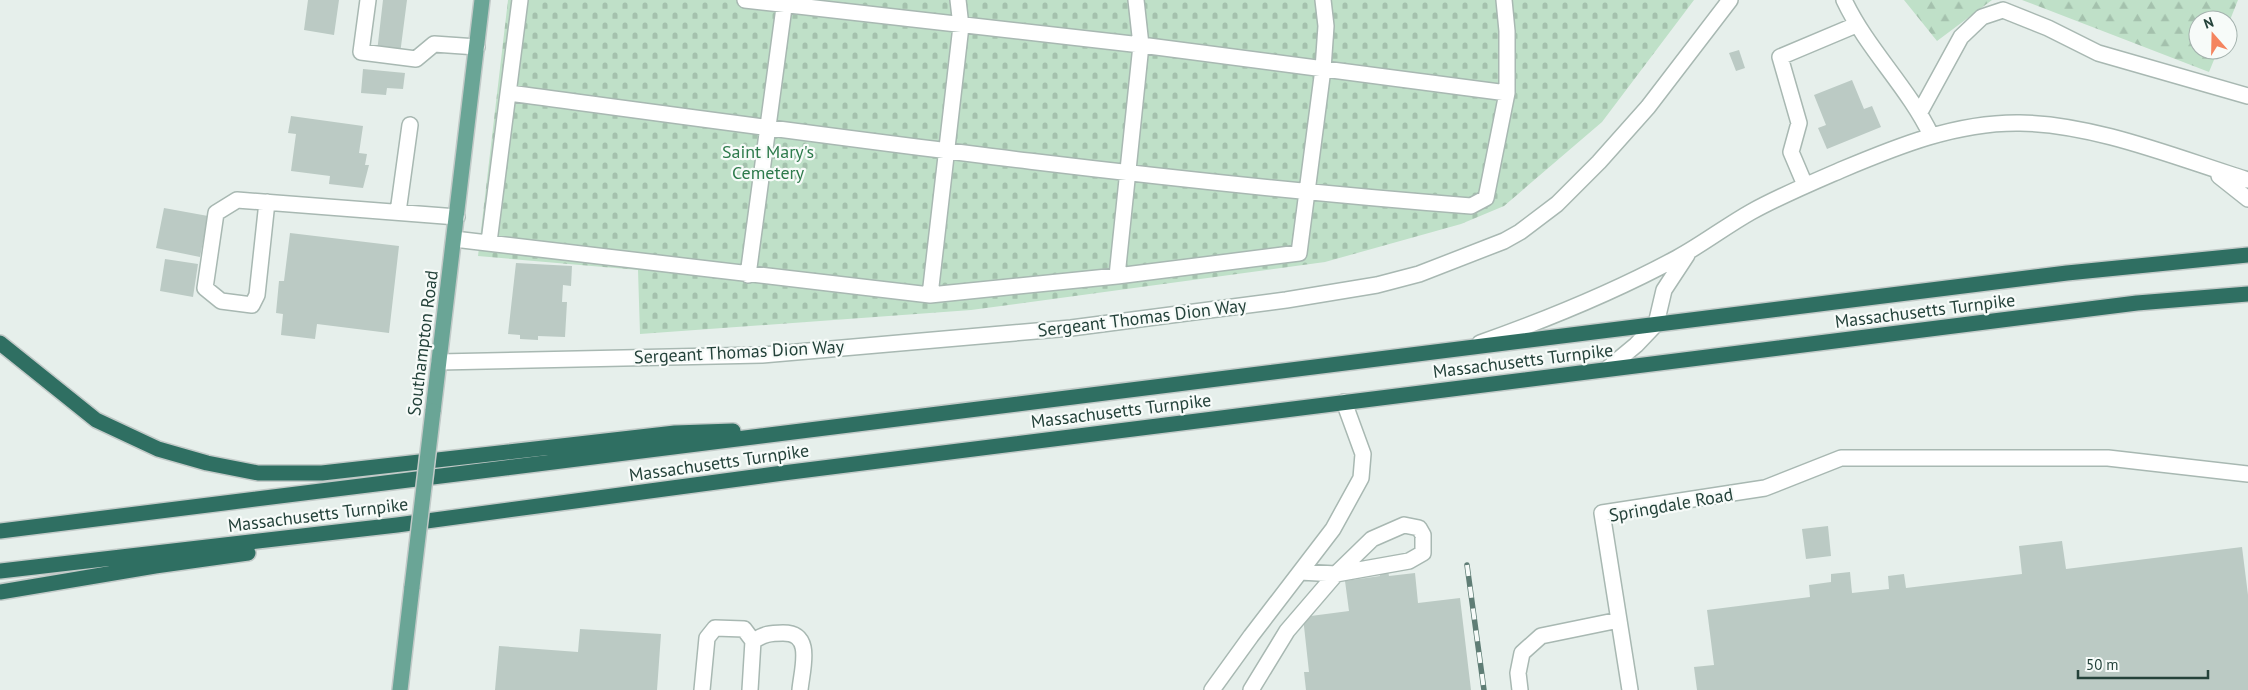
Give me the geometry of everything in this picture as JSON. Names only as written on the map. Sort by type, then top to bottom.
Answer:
[{"type":"highway","name":"Massachusetts Turnpike","points":[[0,531],[2066,273],[2248,254]]},
{"type":"highway","name":"Massachusetts Turnpike","points":[[0,571],[397,525],[784,473],[2136,303],[2248,294]]},
{"type":"highway","points":[[0,343],[96,420],[158,449],[207,464],[258,473],[322,473],[675,433],[842,426]]},
{"type":"highway","points":[[0,592],[155,566],[346,538],[397,525]]},
{"type":"main road","name":"Southampton Road","points":[[400,690],[482,0]]},
{"type":"street","points":[[368,0],[361,52],[416,59],[434,44],[477,47]]},
{"type":"street","points":[[489,242],[510,93],[520,0]]},
{"type":"street","points":[[745,0],[785,2],[961,26],[1141,45],[1507,93]]},
{"type":"street","points":[[930,295],[961,26],[958,0]]},
{"type":"street","points":[[1117,276],[1141,45],[1136,0]]},
{"type":"street","points":[[454,240],[489,242],[930,295],[1117,276],[1299,253],[1323,69],[1326,26],[1323,0]]},
{"type":"street","points":[[510,93],[767,128],[1128,172],[1308,193],[1471,206],[1486,198],[1507,93],[1507,30],[1504,0]]},
{"type":"street","name":"Sergeant Thomas Dion Way","points":[[439,362],[762,355],[1071,328],[1286,300],[1377,285],[1419,274],[1504,241],[1520,232],[1556,204],[1600,162],[1648,107],[1730,0]]},
{"type":"street","points":[[1844,0],[1856,26],[1920,112],[1932,135]]},
{"type":"street","points":[[748,274],[785,2]]},
{"type":"street","points":[[1920,112],[1961,36],[1982,17],[2003,10],[2048,28],[2098,53],[2248,96]]},
{"type":"street","points":[[1806,185],[1791,152],[1799,123],[1780,57],[1856,26]]},
{"type":"street","points":[[398,212],[410,125]]},
{"type":"street","points":[[1468,348],[1578,306],[1691,250],[1752,212],[1806,185],[1932,135],[1986,125],[2042,125],[2113,139],[2248,180]]},
{"type":"street","points":[[2208,167],[2248,199]]},
{"type":"street","points":[[267,202],[258,294],[252,305],[221,301],[205,288],[216,213],[237,200],[267,202],[398,212],[457,217]]},
{"type":"street","points":[[1607,369],[1636,345],[1656,324],[1664,290],[1676,268],[1691,250]]},
{"type":"street","points":[[1215,689],[1333,529],[1362,478],[1363,454],[1344,402]]},
{"type":"street","name":"Springdale Road","points":[[1630,690],[1602,513],[1765,488],[1841,458],[2108,458],[2248,474]]},
{"type":"street","points":[[1251,690],[1287,631],[1336,574],[1372,539],[1404,525],[1419,528],[1423,535],[1423,553],[1408,561],[1336,574],[1300,572]]},
{"type":"street","points":[[1520,690],[1518,673],[1522,652],[1541,636],[1619,620]]},
{"type":"street","points":[[702,690],[707,638],[715,628],[744,629],[753,641],[750,690]]},
{"type":"street","points":[[753,641],[765,634],[794,634],[800,639],[804,649],[800,690]]},
{"type":"green space","name":"Saint Mary's Cemetery","points":[[508,0],[1694,0],[1602,122],[1504,206],[1461,224],[1325,262],[971,310],[640,334],[638,270],[478,256]]},
{"type":"green space","points":[[1904,0],[1992,0],[1937,41]]},
{"type":"green space","points":[[2022,0],[2238,0],[2234,10],[2188,10],[2188,60],[2214,60],[2209,72]]},
{"type":"building","points":[[308,0],[339,0],[334,35],[304,30]]},
{"type":"building","points":[[383,0],[407,0],[400,54],[377,52]]},
{"type":"building","points":[[1739,50],[1745,68],[1736,71],[1729,53]]},
{"type":"building","points":[[363,69],[405,73],[403,89],[387,88],[386,95],[361,93]]},
{"type":"building","points":[[1852,80],[1864,109],[1872,106],[1881,127],[1827,149],[1818,128],[1826,125],[1814,95]]},
{"type":"building","points":[[291,116],[363,126],[359,153],[367,154],[365,165],[369,165],[363,188],[329,184],[330,176],[291,171],[296,134],[288,133]]},
{"type":"building","points":[[164,208],[208,216],[200,257],[156,248]]},
{"type":"building","points":[[290,233],[399,246],[389,333],[317,324],[315,339],[281,335],[283,314],[276,313],[279,281],[284,281]]},
{"type":"building","points":[[165,259],[198,264],[193,297],[160,291]]},
{"type":"building","points":[[516,263],[572,266],[571,286],[563,285],[562,302],[567,302],[565,337],[538,336],[538,340],[520,339],[520,335],[508,334]]},
{"type":"building","points":[[1828,526],[1831,556],[1806,559],[1802,529]]},
{"type":"building","points":[[2062,541],[2066,569],[2242,547],[2248,595],[2248,690],[1697,690],[1694,667],[1714,665],[1707,610],[1810,597],[1809,585],[1831,582],[1831,574],[1850,572],[1852,593],[1889,589],[1888,576],[1904,574],[1906,588],[2022,574],[2019,546]]},
{"type":"building","points":[[1388,571],[1389,576],[1415,573],[1418,603],[1460,598],[1471,690],[1306,690],[1304,672],[1309,672],[1303,617],[1349,611],[1345,581],[1380,576],[1380,572]]},
{"type":"building","points":[[580,629],[661,634],[657,690],[495,690],[499,646],[578,652]]},
{"type":"railway","points":[[1467,565],[1484,690]]}]
